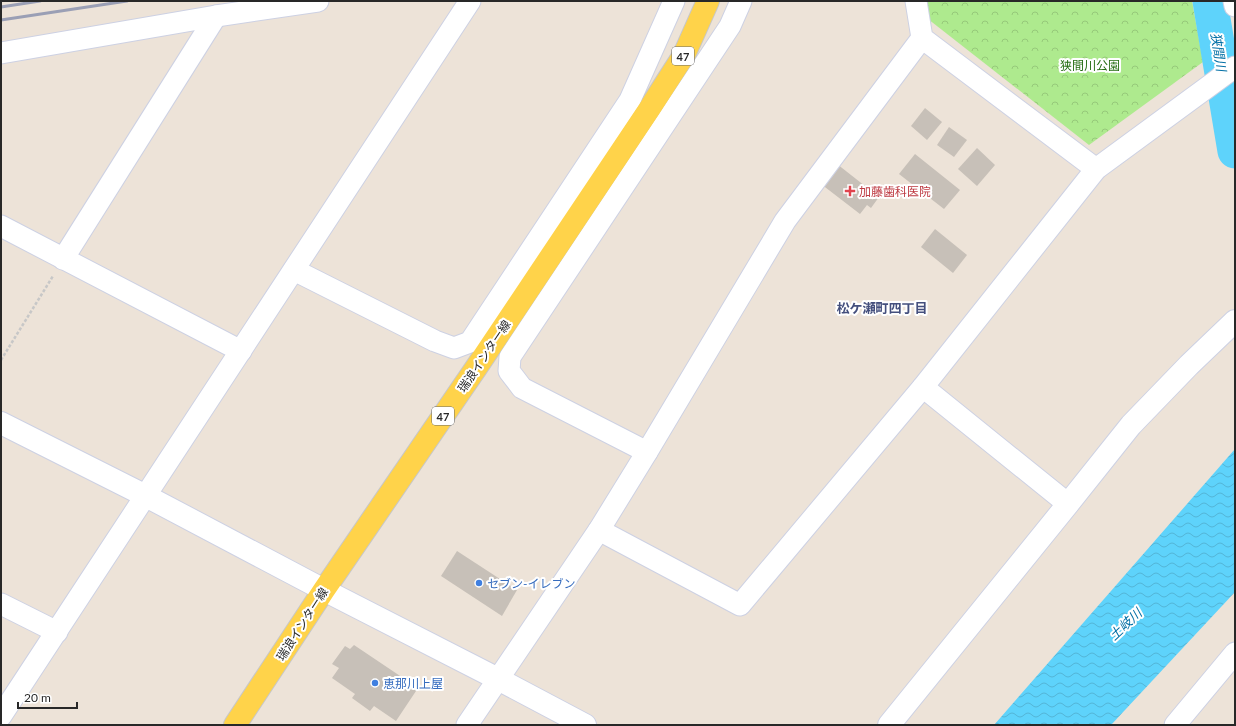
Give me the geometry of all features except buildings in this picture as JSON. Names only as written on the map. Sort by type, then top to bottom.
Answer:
[{"type":"main road","name":"瑞浪インター線","points":[[235,725],[324,590],[476,368],[650,108],[684,55],[708,1]]},
{"type":"street","points":[[1,53],[216,16],[318,1]]},
{"type":"street","points":[[1,716],[470,1]]},
{"type":"street","points":[[294,270],[435,342],[454,348],[470,342],[630,100],[674,1]]},
{"type":"street","points":[[647,452],[522,388],[509,371],[510,357],[730,26],[741,1]]},
{"type":"street","points":[[916,1],[922,38],[1096,169]]},
{"type":"street","points":[[1234,1],[1235,6]]},
{"type":"street","points":[[63,259],[216,16]]},
{"type":"street","points":[[467,725],[598,530],[647,452],[785,221],[922,38]]},
{"type":"street","points":[[598,530],[740,604],[923,387],[1096,169],[1235,67]]},
{"type":"street","points":[[1,226],[241,351]]},
{"type":"street","points":[[889,725],[1131,425],[1189,365],[1235,321]]},
{"type":"street","points":[[923,387],[1068,504]]},
{"type":"street","points":[[1,423],[146,496],[585,725]]},
{"type":"street","points":[[1,604],[57,632]]},
{"type":"street","points":[[1175,725],[1235,653]]},
{"type":"path","points":[[1,360],[63,259]]},
{"type":"green space","name":"狭間川公園","points":[[925,1],[1192,1],[1203,62],[1089,145],[928,19]]},
{"type":"water","name":"土岐川","points":[[1235,449],[1235,592],[1111,725],[994,725]]},
{"type":"waterway","name":"狭間川","points":[[1210,1],[1235,151]]},
{"type":"railway","points":[[1,7],[40,1]]},
{"type":"railway","points":[[1,20],[127,1]]},
{"type":"place","name":"加藤歯科医院","points":[[850,191]]},
{"type":"place","name":"セブン-イレブン","points":[[479,583]]},
{"type":"place","name":"恵那川上屋","points":[[375,683]]},
{"type":"district","name":"松ケ瀬町四丁目","points":[[882,308]]}]
